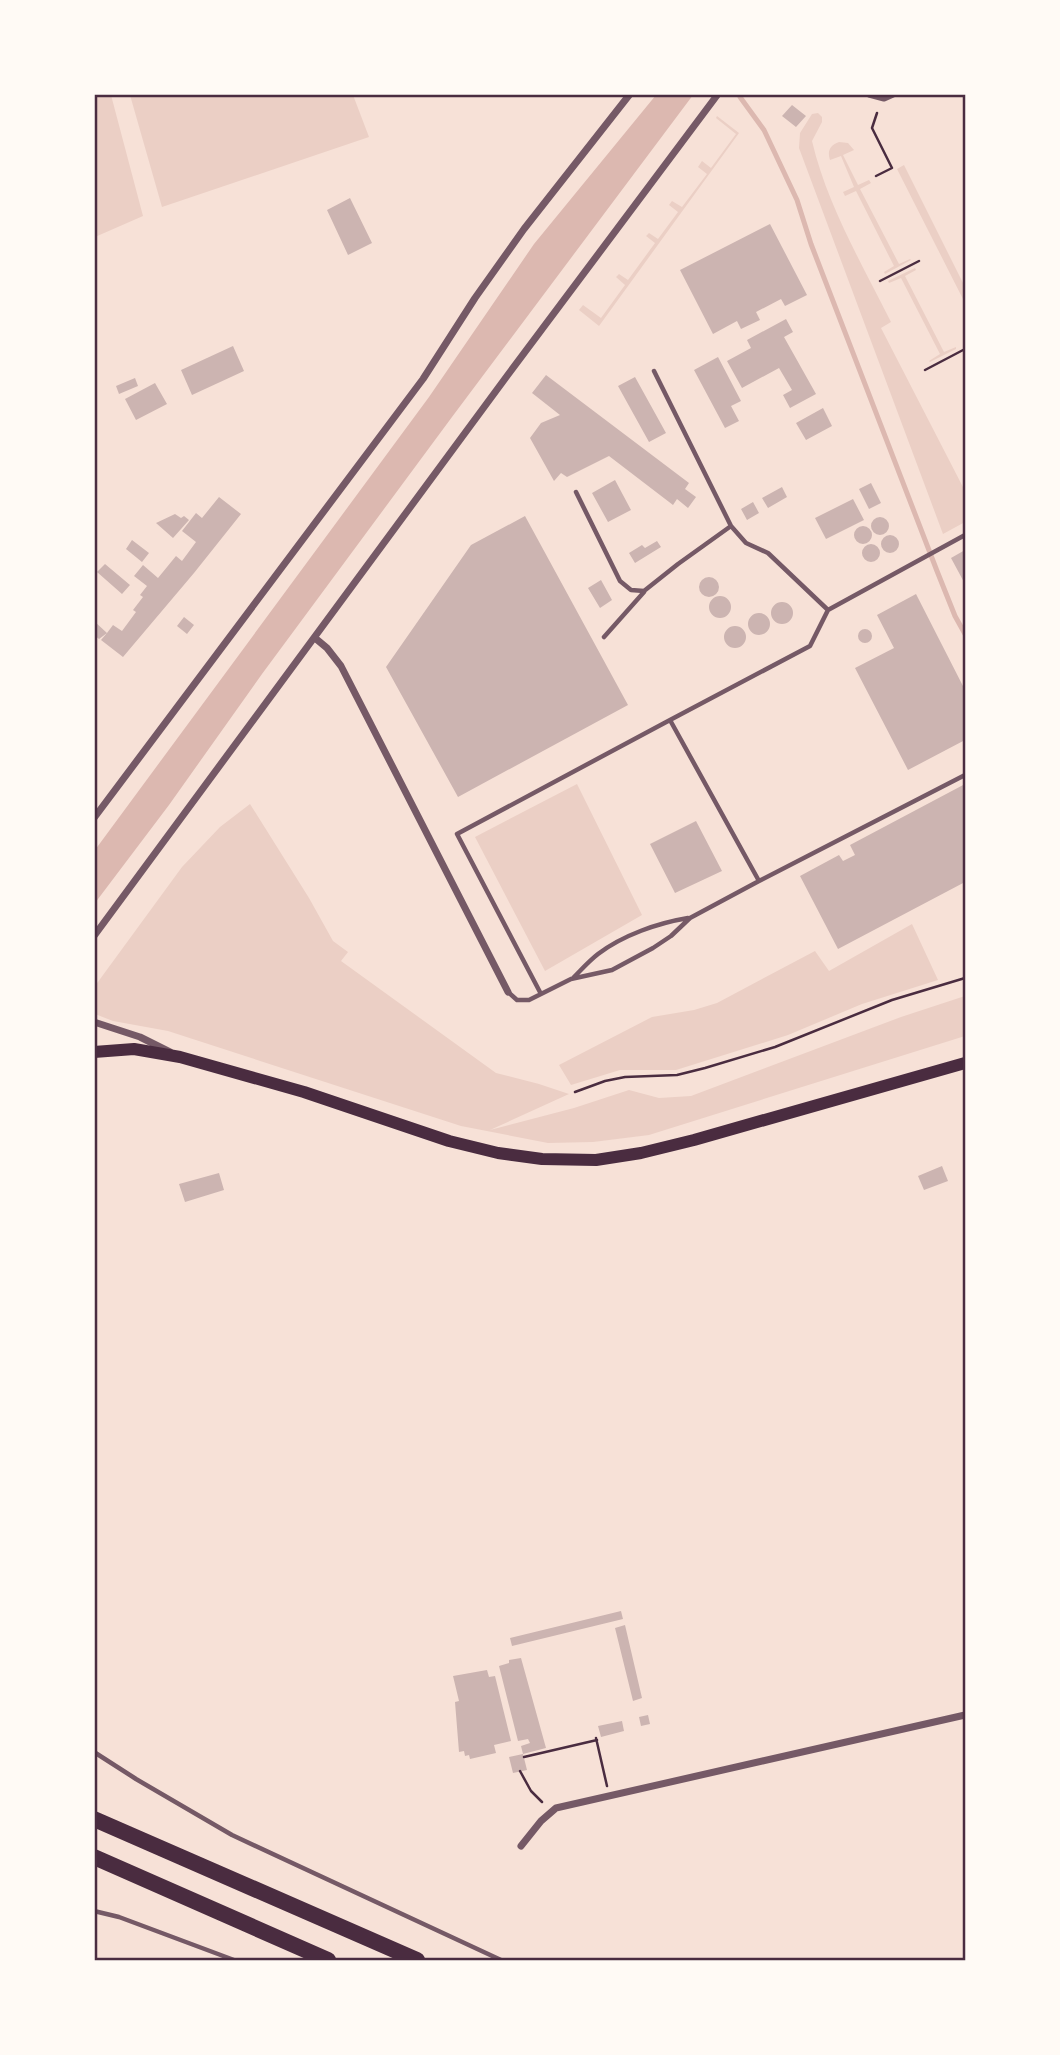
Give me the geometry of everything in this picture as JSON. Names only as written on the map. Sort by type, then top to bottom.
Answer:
[{"type":"highway","points":[[94,1819],[417,1961]]},
{"type":"highway","points":[[94,1857],[328,1961]]},
{"type":"main road","points":[[94,1052],[134,1049],[180,1057],[303,1093],[449,1141],[486,1150],[541,1159],[596,1160],[641,1153],[694,1140],[965,1063]]},
{"type":"street","points":[[94,818],[415,390],[524,229],[629,94]]},
{"type":"street","points":[[94,936],[718,94]]},
{"type":"street","points":[[869,94],[884,98],[893,94]]},
{"type":"street","points":[[315,638],[341,666],[508,992]]},
{"type":"street","points":[[94,1022],[140,1037],[180,1057]]},
{"type":"street","points":[[521,1846],[541,1821],[556,1808],[965,1715]]},
{"type":"lane","points":[[654,371],[731,526],[746,542],[768,553],[828,610]]},
{"type":"lane","points":[[576,492],[620,581],[631,590],[644,591]]},
{"type":"lane","points":[[604,637],[644,591],[731,526]]},
{"type":"lane","points":[[541,994],[457,834],[810,646],[828,610],[965,535]]},
{"type":"lane","points":[[670,720],[759,881]]},
{"type":"lane","points":[[508,992],[517,1000],[529,1000],[571,979],[612,970],[653,948],[690,918],[965,775]]},
{"type":"lane","points":[[571,979],[601,951],[657,924],[690,918]]},
{"type":"lane","points":[[94,1752],[232,1835],[502,1961]]},
{"type":"lane","points":[[94,1911],[120,1917],[234,1961]]},
{"type":"path","points":[[876,176],[892,168],[872,128],[877,113]]},
{"type":"path","points":[[880,281],[919,261]]},
{"type":"path","points":[[925,370],[965,349]]},
{"type":"path","points":[[575,1092],[625,1077],[677,1075],[705,1068],[775,1047],[892,1000],[965,978]]},
{"type":"path","points":[[524,1756],[596,1739],[609,1795]]},
{"type":"path","points":[[520,1771],[530,1791],[552,1811]]},
{"type":"shaded area","points":[[95,94],[111,95],[143,216],[95,237]]},
{"type":"shaded area","points":[[130,95],[353,95],[369,137],[162,207]]},
{"type":"shaded area","points":[[656,95],[693,95],[452,417],[95,903],[95,850],[429,397],[534,244]]},
{"type":"shaded area","points":[[818,113],[822,122],[812,141],[819,165],[846,234],[891,322],[881,328],[965,491],[965,522],[943,534],[799,148],[800,133],[812,114]]},
{"type":"shaded area","points":[[717,116],[739,133],[599,326],[579,310],[583,305],[601,318],[625,285],[616,277],[619,274],[628,280],[655,243],[646,236],[649,233],[658,239],[678,212],[669,205],[672,201],[682,207],[707,174],[698,167],[702,161],[711,168],[736,134],[716,118]]},
{"type":"shaded area","points":[[839,142],[848,143],[854,150],[843,155],[858,185],[869,180],[871,183],[860,189],[899,264],[911,260],[885,274],[884,272],[894,266],[856,191],[845,196],[843,192],[854,187],[841,156],[830,160],[830,149]]},
{"type":"shaded area","points":[[904,165],[965,287],[965,303],[897,169]]},
{"type":"shaded area","points":[[915,268],[916,270],[905,276],[944,352],[956,347],[930,362],[940,354],[901,278],[889,283],[888,281]]},
{"type":"shaded area","points":[[577,784],[642,915],[545,971],[475,837]]},
{"type":"shaded area","points":[[250,804],[333,941],[348,952],[341,961],[496,1073],[569,1094],[490,1130],[629,1090],[659,1098],[691,1096],[901,1017],[965,996],[965,1036],[649,1135],[593,1142],[548,1143],[461,1126],[168,1031],[113,1021],[95,1014],[95,986],[182,867],[220,827]]},
{"type":"shaded area","points":[[912,924],[938,980],[862,1004],[788,1035],[676,1070],[620,1070],[571,1085],[559,1065],[652,1017],[717,1003],[815,951],[829,971]]},
{"type":"building","points":[[792,105],[806,116],[796,127],[782,116]]},
{"type":"building","points":[[350,198],[372,243],[348,255],[327,210]]},
{"type":"building","points":[[770,224],[807,295],[785,306],[781,299],[756,312],[760,320],[741,329],[737,321],[713,334],[680,270]]},
{"type":"building","points":[[786,319],[793,332],[784,337],[816,394],[790,408],[783,395],[792,390],[779,368],[742,388],[727,361],[751,348],[747,340]]},
{"type":"building","points":[[233,346],[244,371],[192,395],[181,370]]},
{"type":"building","points":[[718,357],[741,401],[731,406],[739,421],[725,428],[694,370]]},
{"type":"building","points":[[546,375],[689,483],[685,489],[696,497],[688,508],[677,499],[673,505],[609,456],[567,477],[561,473],[554,481],[530,438],[541,423],[560,415],[532,393]]},
{"type":"building","points":[[635,377],[666,433],[649,442],[618,386]]},
{"type":"building","points":[[135,378],[138,386],[119,394],[116,386]]},
{"type":"building","points":[[155,383],[167,404],[136,420],[125,399]]},
{"type":"building","points":[[823,408],[832,426],[806,440],[796,423]]},
{"type":"building","points":[[615,480],[631,510],[608,522],[592,493]]},
{"type":"building","points":[[871,483],[881,503],[869,509],[859,489]]},
{"type":"building","points":[[782,487],[787,497],[768,508],[762,498]]},
{"type":"building","points":[[219,497],[241,514],[123,657],[101,640],[113,625],[122,631],[136,612],[133,610],[147,586],[134,576],[143,565],[158,578],[176,556],[182,561],[196,542],[182,531],[196,513],[202,518]]},
{"type":"building","points":[[853,499],[864,520],[826,539],[815,518]]},
{"type":"building","points":[[753,502],[759,513],[747,520],[741,509]]},
{"type":"building","points":[[175,514],[189,520],[173,538],[156,523]]},
{"type":"building","points":[[525,516],[628,705],[458,797],[386,667],[471,545]]},
{"type":"building","points":[[880,517],[887,519],[887,533],[880,535],[873,533],[871,526],[873,519]]},
{"type":"building","points":[[859,526],[867,526],[872,535],[870,542],[859,544],[854,539],[854,531]]},
{"type":"building","points":[[890,535],[896,538],[899,544],[896,550],[890,553],[884,550],[881,544],[884,538]]},
{"type":"building","points":[[132,540],[149,553],[142,562],[126,549]]},
{"type":"building","points":[[657,541],[661,547],[635,563],[629,553],[642,545],[645,548]]},
{"type":"building","points":[[867,544],[875,544],[880,553],[878,560],[867,562],[862,557],[862,549]]},
{"type":"building","points":[[965,550],[965,584],[951,558]]},
{"type":"building","points":[[105,564],[130,585],[122,594],[97,572]]},
{"type":"building","points":[[705,577],[713,577],[719,587],[713,597],[705,597],[699,591],[699,583]]},
{"type":"building","points":[[601,580],[612,600],[600,608],[588,588]]},
{"type":"building","points":[[916,594],[965,690],[965,740],[908,770],[855,668],[894,648],[877,615]]},
{"type":"building","points":[[720,596],[730,603],[731,607],[724,617],[720,618],[710,611],[709,607],[716,597]]},
{"type":"building","points":[[782,602],[790,605],[793,613],[790,621],[782,624],[774,621],[771,613],[774,605]]},
{"type":"building","points":[[759,613],[767,616],[770,624],[767,632],[759,635],[751,632],[748,624],[751,616]]},
{"type":"building","points":[[184,617],[194,625],[187,634],[177,626]]},
{"type":"building","points":[[94,621],[107,633],[99,639],[94,635]]},
{"type":"building","points":[[735,626],[743,629],[746,637],[743,645],[735,648],[727,645],[724,637],[727,629]]},
{"type":"building","points":[[862,629],[868,629],[872,636],[868,643],[862,643],[858,639],[858,633]]},
{"type":"building","points":[[965,784],[965,882],[838,949],[800,876],[839,855],[843,861],[855,855],[850,845]]},
{"type":"building","points":[[696,821],[722,871],[675,893],[650,844]]},
{"type":"building","points":[[942,1166],[948,1181],[924,1190],[918,1176]]},
{"type":"building","points":[[219,1173],[224,1190],[185,1202],[179,1184]]},
{"type":"building","points":[[621,1611],[623,1619],[512,1646],[510,1638]]},
{"type":"building","points":[[625,1625],[642,1698],[633,1701],[615,1628]]},
{"type":"building","points":[[521,1658],[546,1748],[523,1754],[521,1746],[530,1743],[528,1739],[518,1741],[499,1666],[509,1663],[509,1660]]},
{"type":"building","points":[[487,1670],[489,1677],[495,1676],[511,1741],[494,1745],[496,1753],[470,1759],[469,1755],[465,1756],[464,1751],[459,1752],[455,1702],[459,1701],[453,1676]]},
{"type":"building","points":[[648,1715],[650,1724],[641,1726],[639,1717]]},
{"type":"building","points":[[622,1721],[624,1731],[601,1737],[598,1726]]},
{"type":"building","points":[[523,1754],[527,1770],[513,1773],[509,1757]]},
{"type":"waterway","points":[[740,97],[764,130],[797,200],[811,244],[937,571],[965,634]]}]
